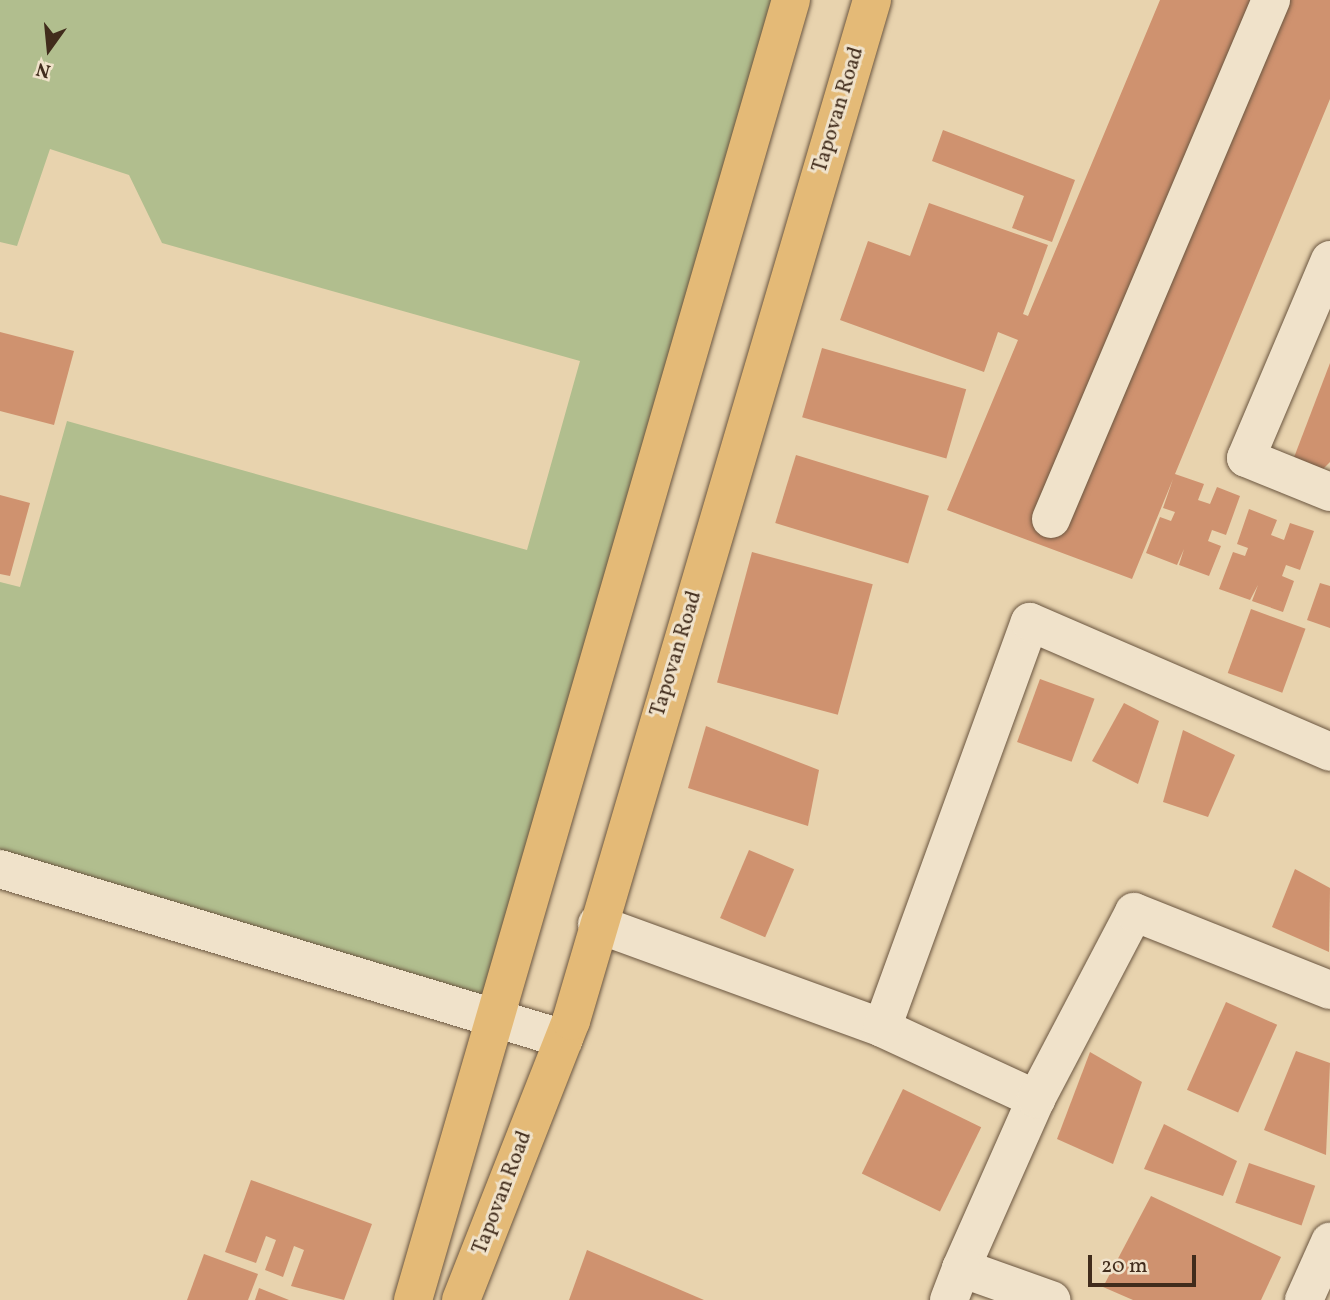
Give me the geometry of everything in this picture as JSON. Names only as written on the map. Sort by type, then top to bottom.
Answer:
[{"type":"main road","points":[[412,1300],[497,1023],[791,0]]},
{"type":"main road","name":"Tapovan Road","points":[[461,1300],[564,1039],[872,0]]},
{"type":"street","points":[[1051,519],[1271,0]]},
{"type":"street","points":[[1330,260],[1246,458],[1330,492]]},
{"type":"street","points":[[882,1028],[1030,622],[1330,752]]},
{"type":"street","points":[[0,869],[497,1023],[564,1039]]},
{"type":"street","points":[[1051,1300],[955,1284],[1036,1099],[1134,912],[1330,990]]},
{"type":"street","points":[[597,924],[882,1028],[1036,1099]]},
{"type":"street","points":[[1304,1300],[1330,1242]]},
{"type":"green space","points":[[0,0],[792,0],[497,1023],[0,869],[0,582],[20,587],[67,421],[527,550],[580,361],[162,243],[129,175],[50,149],[17,246],[0,242]]},
{"type":"building","points":[[1160,0],[1330,0],[1330,99],[1175,474],[1204,484],[1198,500],[1210,504],[1217,487],[1240,496],[1226,535],[1212,530],[1208,541],[1221,546],[1209,576],[1179,565],[1184,549],[1177,565],[1146,553],[1160,517],[1171,521],[1175,512],[1163,508],[1173,479],[1132,579],[947,510],[1018,340],[998,332],[984,372],[840,320],[868,241],[910,256],[929,203],[1048,245],[1023,314],[1028,316]]},
{"type":"building","points":[[943,130],[1075,180],[1052,242],[1012,228],[1024,196],[932,161]]},
{"type":"building","points":[[0,332],[74,351],[54,425],[0,411]]},
{"type":"building","points":[[822,348],[966,389],[946,459],[802,417]]},
{"type":"building","points":[[1330,363],[1330,462],[1320,472],[1293,460]]},
{"type":"building","points":[[796,455],[929,496],[908,564],[775,523]]},
{"type":"building","points":[[0,495],[30,503],[10,576],[0,574]]},
{"type":"building","points":[[1249,509],[1277,520],[1271,535],[1284,540],[1290,523],[1314,531],[1300,570],[1286,565],[1282,576],[1294,581],[1283,612],[1252,601],[1258,585],[1250,600],[1219,589],[1233,552],[1245,556],[1248,548],[1237,544]]},
{"type":"building","points":[[752,552],[873,584],[838,715],[717,682]]},
{"type":"building","points":[[1320,583],[1330,586],[1330,628],[1307,620]]},
{"type":"building","points":[[1251,609],[1306,629],[1282,693],[1228,673]]},
{"type":"building","points":[[1040,679],[1095,699],[1072,762],[1017,742]]},
{"type":"building","points":[[1124,703],[1159,721],[1138,784],[1092,761]]},
{"type":"building","points":[[706,726],[819,770],[808,826],[688,788]]},
{"type":"building","points":[[1183,730],[1235,755],[1208,817],[1163,802]]},
{"type":"building","points":[[749,850],[794,869],[765,937],[720,918]]},
{"type":"building","points":[[1295,869],[1330,888],[1329,952],[1272,927]]},
{"type":"building","points":[[1226,1002],[1277,1025],[1238,1112],[1187,1090]]},
{"type":"building","points":[[1296,1051],[1330,1063],[1326,1155],[1264,1130]]},
{"type":"building","points":[[1090,1052],[1142,1082],[1113,1164],[1057,1139]]},
{"type":"building","points":[[903,1089],[981,1127],[940,1212],[862,1173]]},
{"type":"building","points":[[1164,1124],[1237,1161],[1223,1196],[1144,1169]]},
{"type":"building","points":[[1249,1163],[1315,1186],[1302,1226],[1235,1203]]},
{"type":"building","points":[[251,1180],[372,1224],[344,1300],[291,1286],[304,1250],[294,1246],[283,1277],[265,1270],[276,1240],[266,1236],[256,1263],[225,1252]]},
{"type":"building","points":[[1151,1196],[1281,1257],[1261,1300],[1133,1300],[1103,1287]]},
{"type":"building","points":[[587,1250],[704,1300],[569,1300]]},
{"type":"building","points":[[204,1254],[258,1274],[248,1300],[187,1300]]},
{"type":"building","points":[[259,1288],[289,1300],[255,1300]]}]
